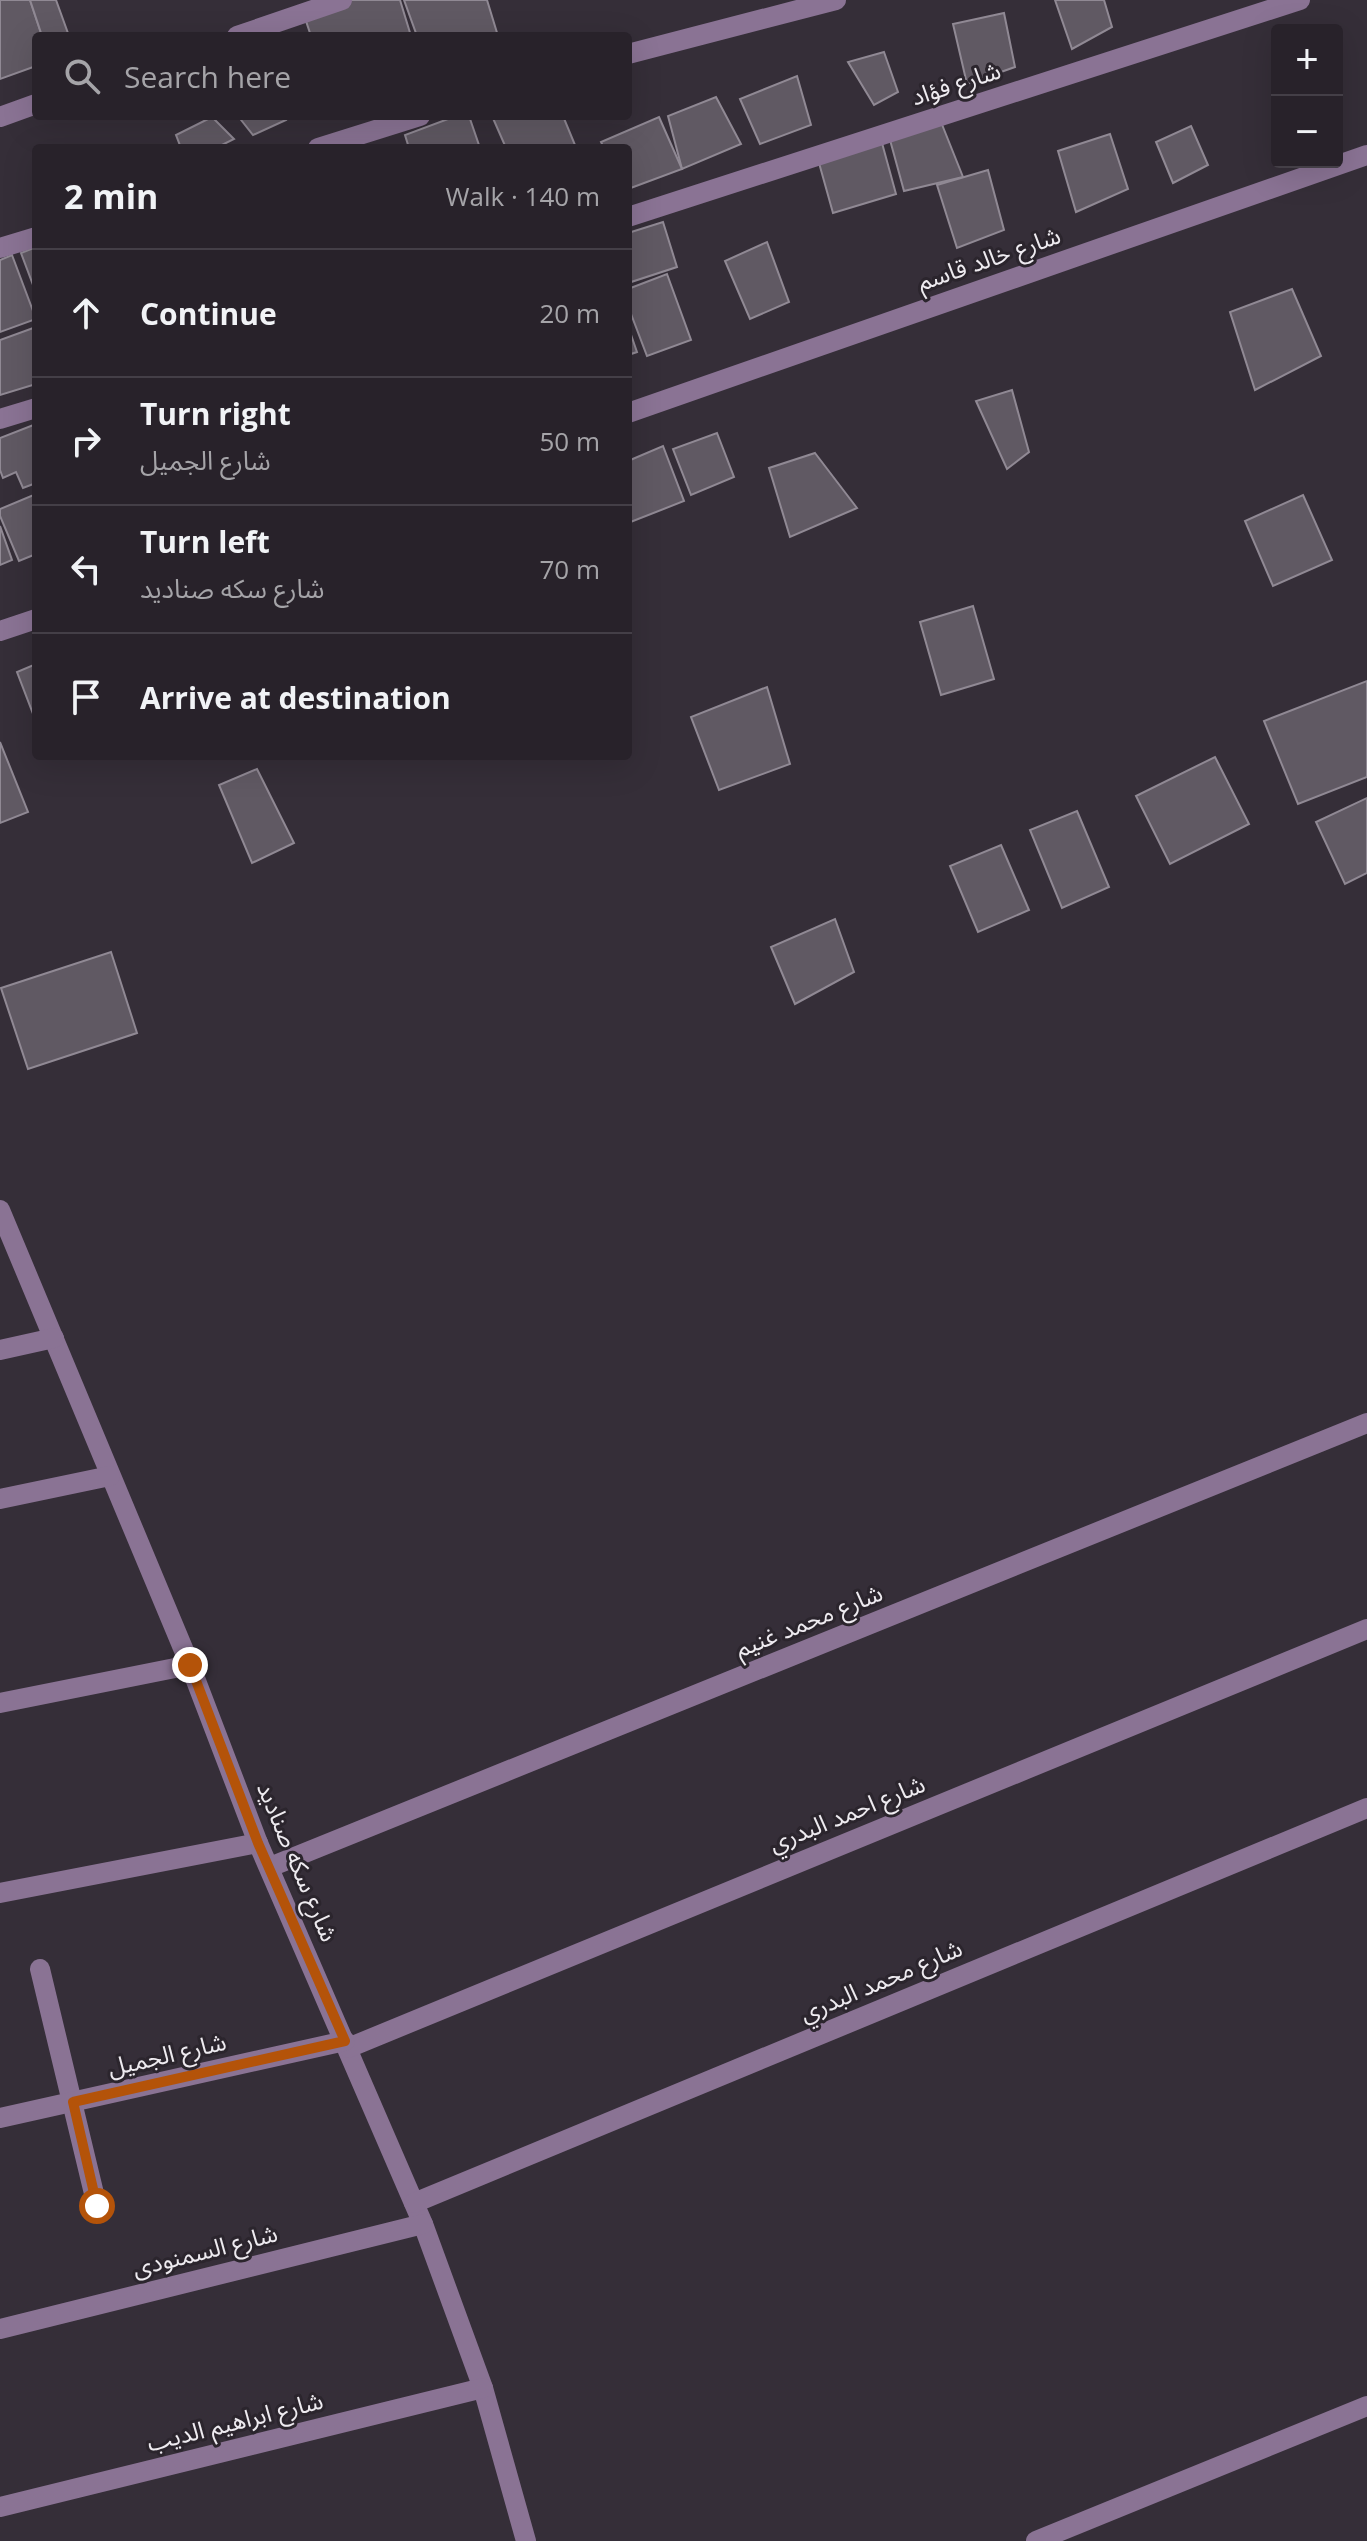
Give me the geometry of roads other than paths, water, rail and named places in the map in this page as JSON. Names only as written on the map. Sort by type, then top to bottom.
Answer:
[{"type":"street","points":[[249,32],[342,0]]},
{"type":"street","points":[[632,53],[836,0]]},
{"type":"street","name":"شارع فؤاد","points":[[632,216],[1300,0]]},
{"type":"street","points":[[0,117],[32,105]]},
{"type":"street","points":[[331,144],[407,120]]},
{"type":"street","name":"شارع خالد قاسم","points":[[632,412],[1367,155]]},
{"type":"street","points":[[0,248],[32,238]]},
{"type":"street","points":[[0,419],[32,409]]},
{"type":"street","points":[[0,631],[32,620]]},
{"type":"street","name":"شارع سكه صناديد","points":[[0,1210],[190,1665],[258,1843],[423,2224],[483,2388],[526,2541]]},
{"type":"street","points":[[0,1350],[54,1338]]},
{"type":"street","name":"شارع محمد غنيم","points":[[270,1867],[1367,1423]]},
{"type":"street","points":[[0,1499],[110,1476]]},
{"type":"street","name":"شارع احمد البدري","points":[[346,2044],[1367,1629]]},
{"type":"street","points":[[0,1703],[190,1665]]},
{"type":"street","name":"شارع محمد البدري","points":[[414,2203],[1367,1808]]},
{"type":"street","points":[[0,1893],[258,1843]]},
{"type":"street","points":[[40,1969],[97,2206]]},
{"type":"street","name":"شارع الجميل","points":[[0,2118],[346,2044]]},
{"type":"street","name":"شارع السمنودى","points":[[0,2329],[423,2224]]},
{"type":"street","name":"شارع ابراهيم الديب","points":[[0,2507],[483,2388]]},
{"type":"street","points":[[1036,2541],[1367,2406]]}]
